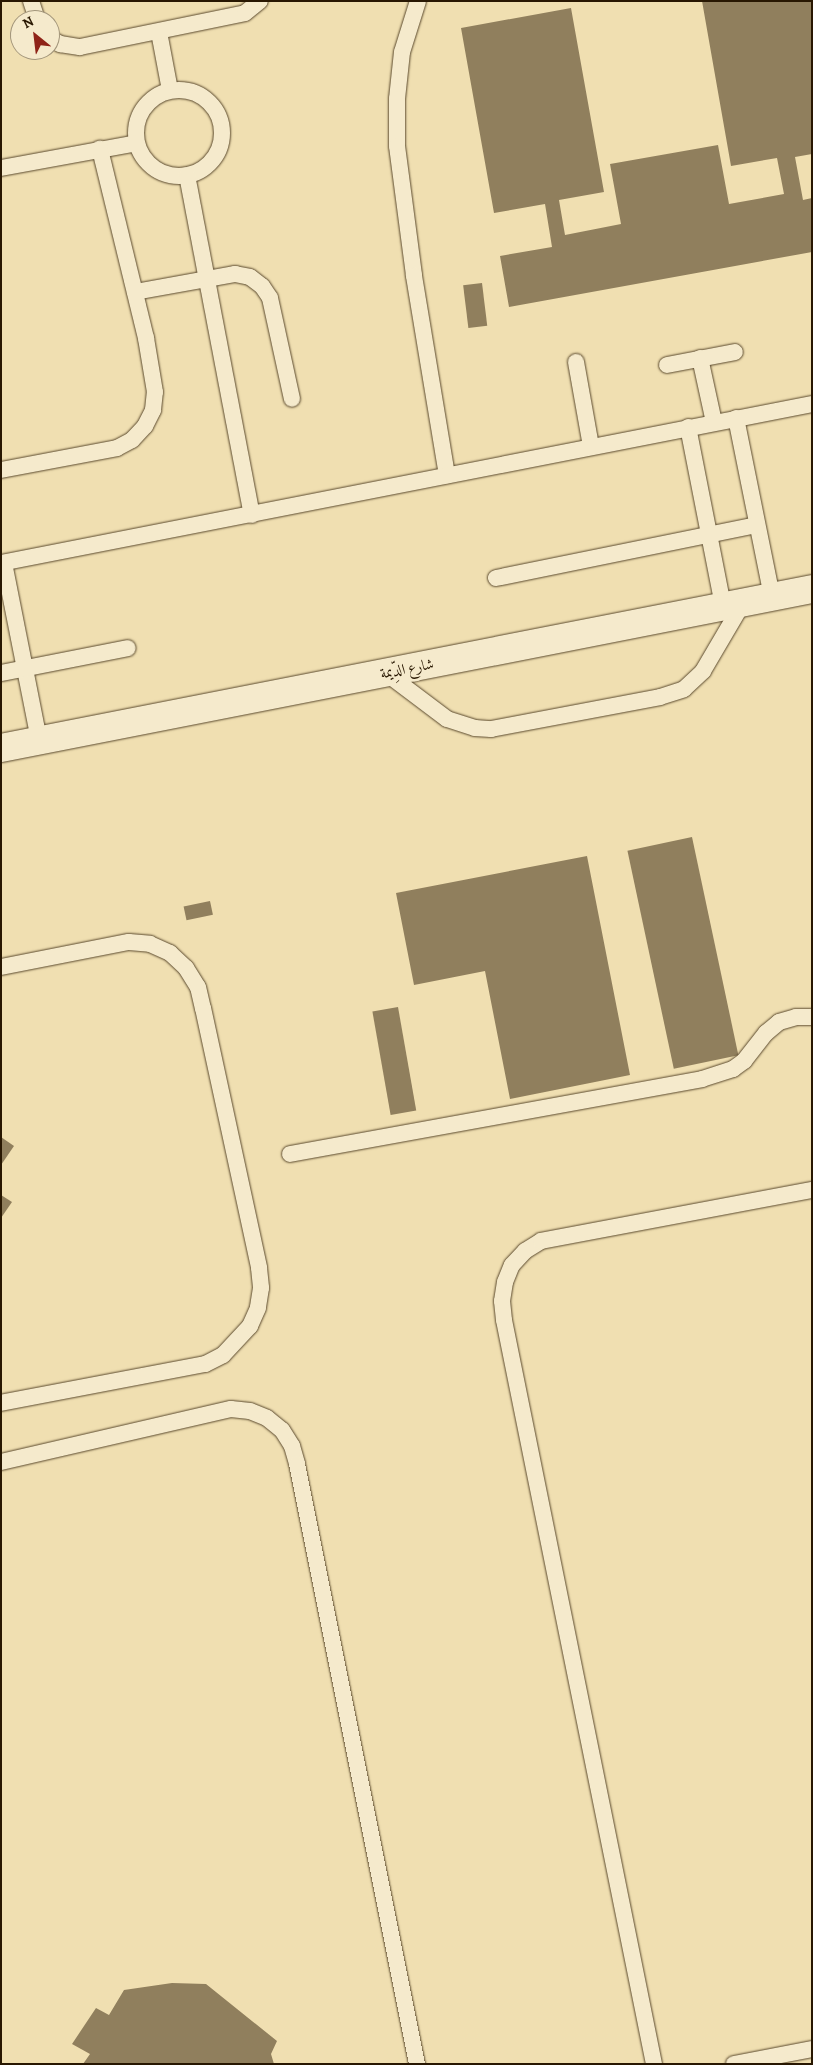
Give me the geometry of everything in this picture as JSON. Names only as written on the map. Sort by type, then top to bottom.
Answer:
[{"type":"street","name":"شارع الدِّيمة","points":[[1,748],[812,588]]},
{"type":"lane","points":[[60,44],[80,47],[159,32],[245,13],[260,1]]},
{"type":"lane","points":[[418,1],[402,52],[397,99],[397,146],[414,276],[447,475]]},
{"type":"lane","points":[[159,32],[170,90]]},
{"type":"lane","points":[[185,89],[199,94],[211,103],[220,116],[220,146],[213,160],[187,175],[171,175],[155,169],[143,158],[137,143],[135,129],[146,104],[170,90],[185,89]]},
{"type":"lane","points":[[1,168],[137,143]]},
{"type":"lane","points":[[1,470],[117,448],[132,440],[145,426],[153,410],[155,392],[136,292],[100,149]]},
{"type":"lane","points":[[187,175],[205,278],[252,515]]},
{"type":"lane","points":[[136,292],[205,278],[236,274],[250,278],[262,286],[270,298],[292,399]]},
{"type":"lane","points":[[667,365],[734,352]]},
{"type":"lane","points":[[700,358],[714,422]]},
{"type":"lane","points":[[576,362],[591,446]]},
{"type":"lane","points":[[39,740],[3,563],[812,404]]},
{"type":"lane","points":[[736,418],[772,596]]},
{"type":"lane","points":[[386,673],[447,718],[476,728],[491,729],[660,697],[684,689],[702,671],[733,603],[710,534],[688,427]]},
{"type":"lane","points":[[496,578],[757,525]]},
{"type":"lane","points":[[1,672],[128,648]]},
{"type":"lane","points":[[1,967],[129,942],[150,944],[170,953],[186,968],[198,987],[203,1008],[261,1288],[250,1326],[223,1355],[205,1364],[1,1403]]},
{"type":"lane","points":[[290,1154],[702,1079],[733,1069],[744,1061],[766,1033],[779,1022],[796,1017],[812,1017]]},
{"type":"lane","points":[[654,2064],[504,1320],[502,1301],[504,1282],[512,1265],[525,1251],[541,1241],[812,1190]]},
{"type":"lane","points":[[1,1462],[231,1409],[250,1411],[267,1418],[282,1430],[292,1446],[297,1464],[417,2064]]},
{"type":"lane","points":[[734,2064],[812,2049]]},
{"type":"building","points":[[702,1],[812,1],[812,154],[795,157],[803,200],[812,198],[812,252],[509,307],[500,256],[552,247],[545,204],[494,213],[461,28],[571,8],[604,192],[559,200],[565,235],[621,224],[610,164],[718,145],[729,204],[784,194],[777,158],[731,166]]},
{"type":"building","points":[[482,283],[487,326],[468,328],[463,285]]},
{"type":"building","points":[[692,837],[738,1055],[674,1069],[627,851]]},
{"type":"building","points":[[587,856],[630,1075],[510,1099],[485,971],[414,985],[396,893]]},
{"type":"building","points":[[210,901],[213,915],[187,920],[184,907]]},
{"type":"building","points":[[398,1007],[416,1110],[391,1115],[372,1012]]},
{"type":"building","points":[[1,1137],[14,1146],[1,1165]]},
{"type":"building","points":[[1,1195],[12,1202],[1,1218]]},
{"type":"building","points":[[172,1983],[206,1984],[277,2041],[271,2054],[274,2064],[83,2064],[90,2054],[72,2044],[96,2008],[109,2015],[124,1990]]}]
